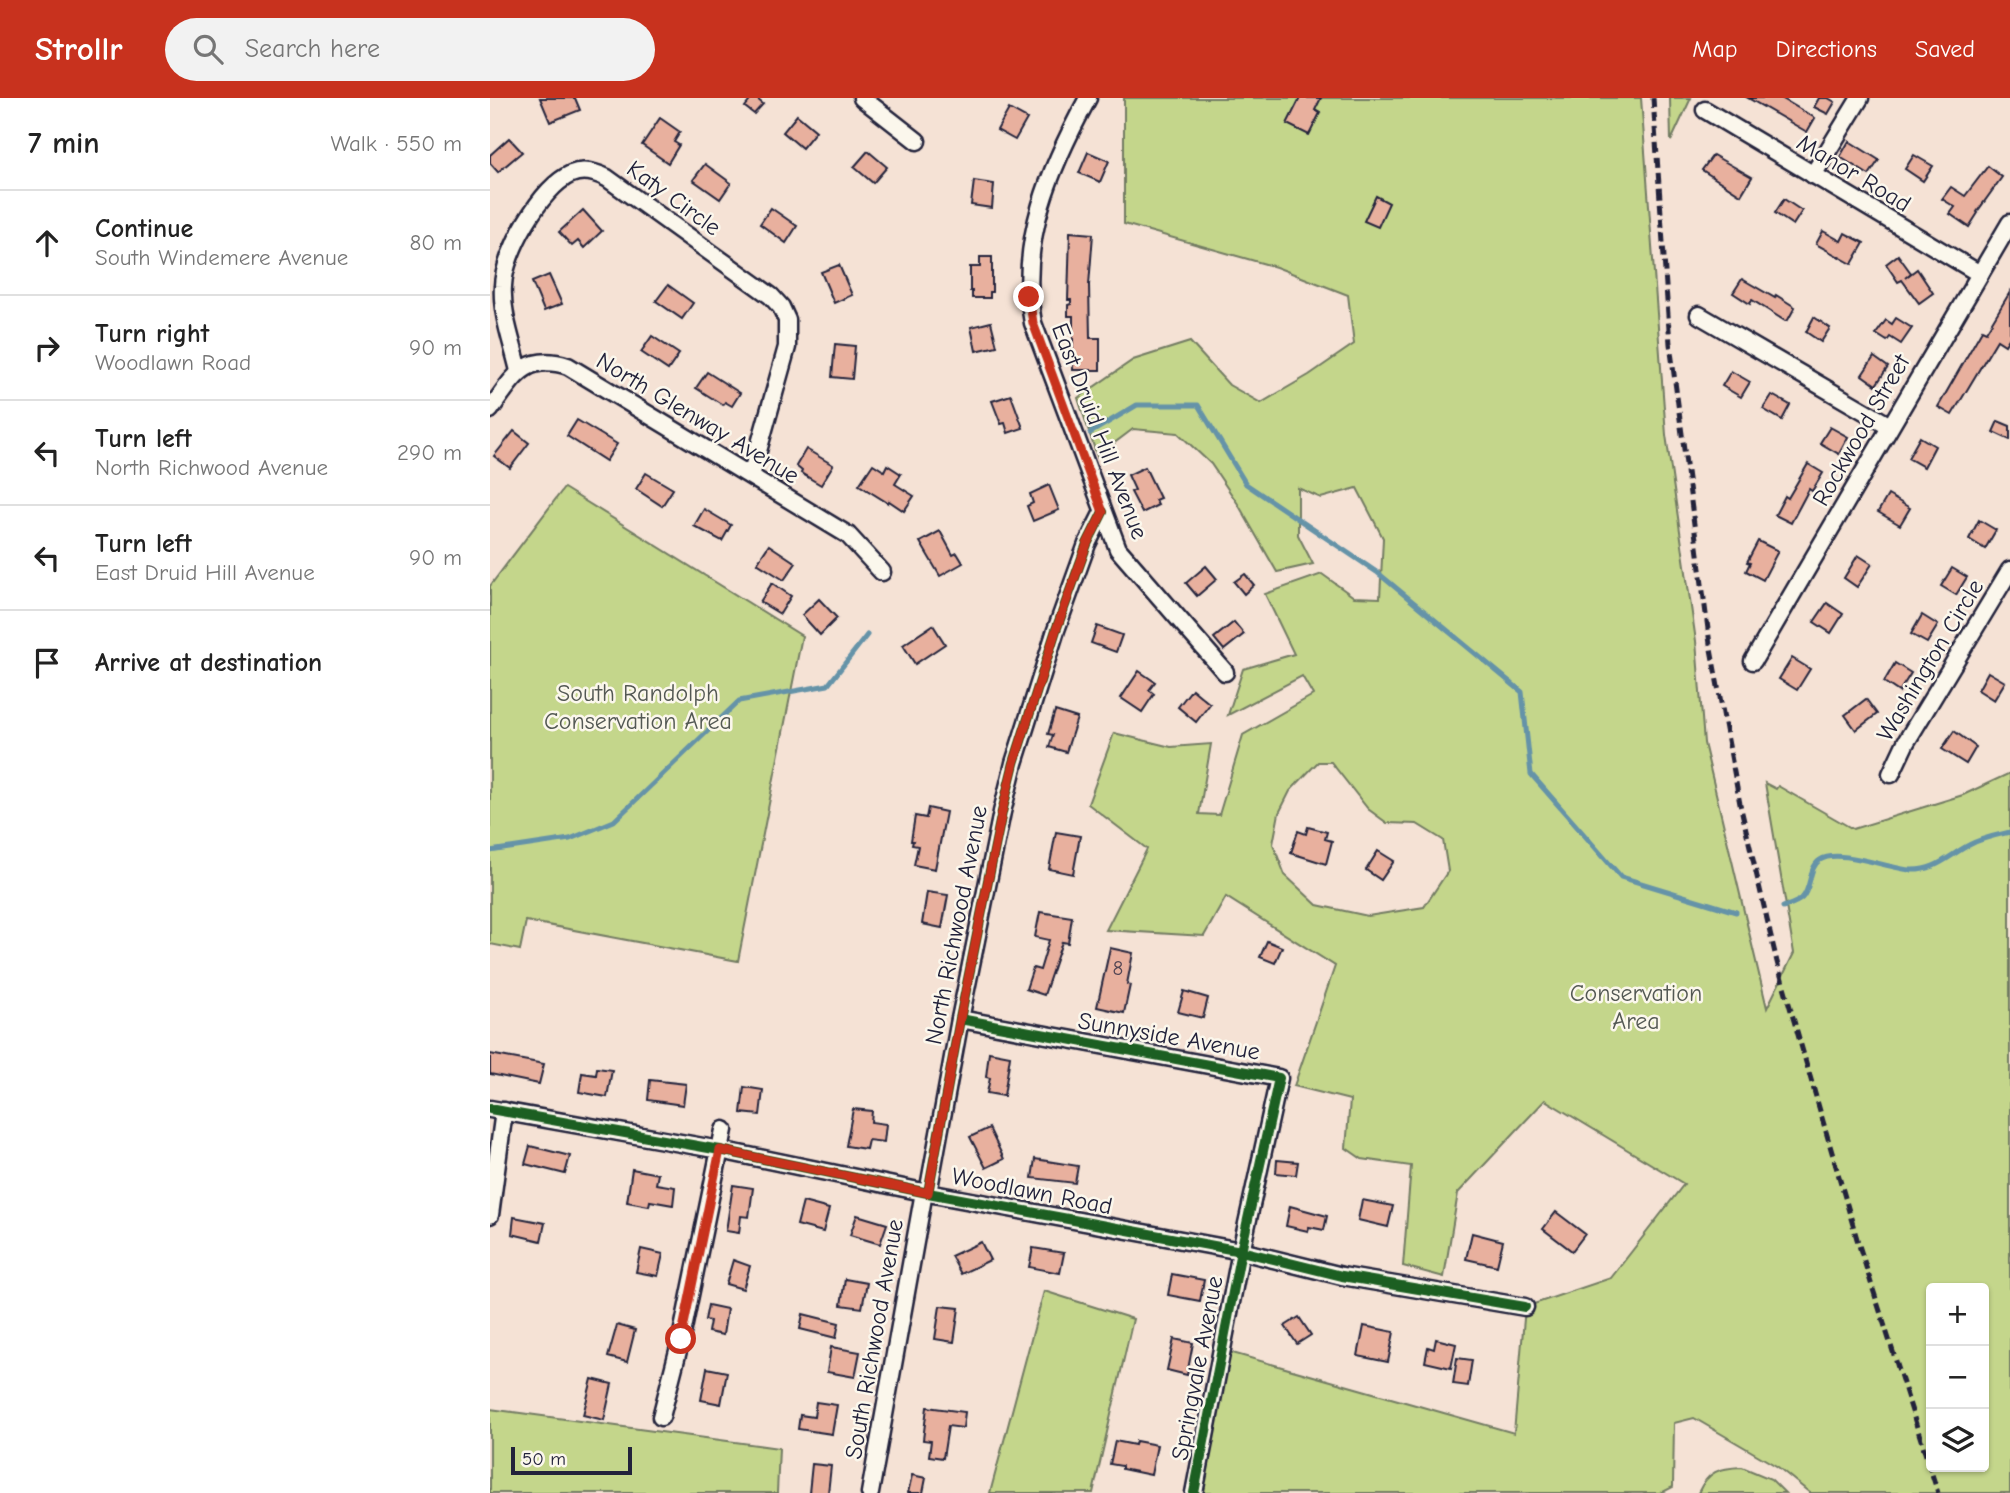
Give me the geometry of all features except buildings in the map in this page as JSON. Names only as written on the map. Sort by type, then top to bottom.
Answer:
[{"type":"street","points":[[862,98],[916,141]]},
{"type":"street","name":"East Druid Hill Avenue","points":[[1088,98],[1062,146],[1041,199],[1031,251],[1029,297],[1033,323],[1118,549],[1225,672]]},
{"type":"street","points":[[1812,175],[1860,98]]},
{"type":"street","name":"Manor Road","points":[[1705,110],[1980,274]]},
{"type":"street","name":"Katy Circle","points":[[519,371],[502,288],[505,265],[518,236],[559,181],[573,173],[597,173],[771,296],[781,307],[787,320],[787,347],[751,476]]},
{"type":"street","name":"Rockwood Street","points":[[1753,661],[2010,223]]},
{"type":"street","points":[[1699,315],[1890,426]]},
{"type":"street","name":"North Glenway Avenue","points":[[519,371],[543,361],[568,366],[848,535],[882,572]]},
{"type":"street","points":[[490,410],[519,371]]},
{"type":"street","name":"North Richwood Avenue","points":[[926,1193],[1014,763],[1056,630],[1087,544],[1103,512]]},
{"type":"street","name":"Washington Circle","points":[[1891,774],[1906,741],[2010,570]]},
{"type":"street","name":"Sunnyside Avenue","points":[[960,1019],[1279,1078],[1241,1251]]},
{"type":"street","points":[[490,1215],[497,1110]]},
{"type":"street","name":"Woodlawn Road","points":[[497,1110],[720,1150],[926,1193],[1241,1251],[1342,1276],[1525,1307]]},
{"type":"street","points":[[661,1417],[681,1339],[724,1130]]},
{"type":"street","name":"South Richwood Avenue","points":[[870,1493],[926,1193]]},
{"type":"street","name":"Springvale Avenue","points":[[1194,1493],[1241,1251]]},
{"type":"green space","name":"Conservation Area","points":[[1124,98],[1641,98],[1666,435],[1696,641],[1704,743],[1767,1008],[1794,953],[1765,783],[1776,789],[1778,786],[1853,829],[1963,795],[2010,773],[2010,1493],[1810,1493],[1778,1467],[1694,1418],[1674,1423],[1673,1487],[1661,1493],[1194,1493],[1222,1350],[1514,1433],[1525,1307],[1611,1278],[1684,1184],[1545,1100],[1458,1193],[1444,1277],[1403,1266],[1411,1166],[1362,1159],[1346,1148],[1350,1100],[1294,1086],[1335,966],[1226,897],[1204,936],[1106,930],[1147,849],[1088,804],[1114,733],[1171,747],[1211,744],[1199,814],[1219,815],[1243,735],[1313,695],[1302,676],[1228,715],[1243,669],[1294,654],[1265,594],[1322,574],[1354,597],[1380,598],[1383,538],[1357,488],[1321,498],[1298,488],[1298,535],[1313,564],[1277,572],[1238,504],[1211,464],[1178,433],[1133,429],[1097,456],[1078,398],[1133,360],[1190,342],[1229,385],[1261,403],[1354,344],[1348,295],[1276,267],[1124,224]],"holes":[[[1318,762],[1331,762],[1368,809],[1387,823],[1417,824],[1443,840],[1448,871],[1424,907],[1368,916],[1317,905],[1285,875],[1273,844],[1279,813],[1290,791]]]},
{"type":"green space","points":[[1670,98],[1691,98],[1671,141]]},
{"type":"green space","name":"South Randolph Conservation Area","points":[[564,488],[802,636],[738,961],[526,921],[520,950],[490,944],[490,586]]},
{"type":"green space","points":[[1044,1291],[1133,1319],[1093,1493],[990,1493]]},
{"type":"green space","points":[[490,1409],[779,1448],[777,1493],[490,1493]]},
{"type":"green space","points":[[1742,1467],[1771,1479],[1785,1493],[1698,1493],[1715,1472]]},
{"type":"waterway","points":[[1090,433],[1137,405],[1198,405],[1246,484],[1378,573],[1522,692],[1531,774],[1621,877],[1736,912]]},
{"type":"waterway","points":[[490,851],[570,839],[614,821],[739,701],[828,685],[867,635]]},
{"type":"waterway","points":[[1783,907],[1802,898],[1816,864],[1828,857],[1850,857],[1900,869],[1919,870],[1935,865],[1979,840],[2010,832]]},
{"type":"railway","points":[[1653,98],[1670,344],[1710,644],[1740,804],[1777,962],[1857,1239],[1938,1493]]},
{"type":"cycle path","points":[[928,1193],[960,1019],[1014,763],[1056,630],[1087,544],[1103,512]]},
{"type":"cycle path","points":[[960,1019],[1279,1078],[1241,1251],[1194,1493]]},
{"type":"cycle path","points":[[490,1109],[720,1150],[928,1193],[1241,1251],[1342,1276],[1525,1307]]},
{"type":"route","points":[[681,1339],[720,1150],[928,1193],[960,1019],[1014,763],[1056,630],[1087,544],[1103,512],[1033,323],[1029,297]]}]
